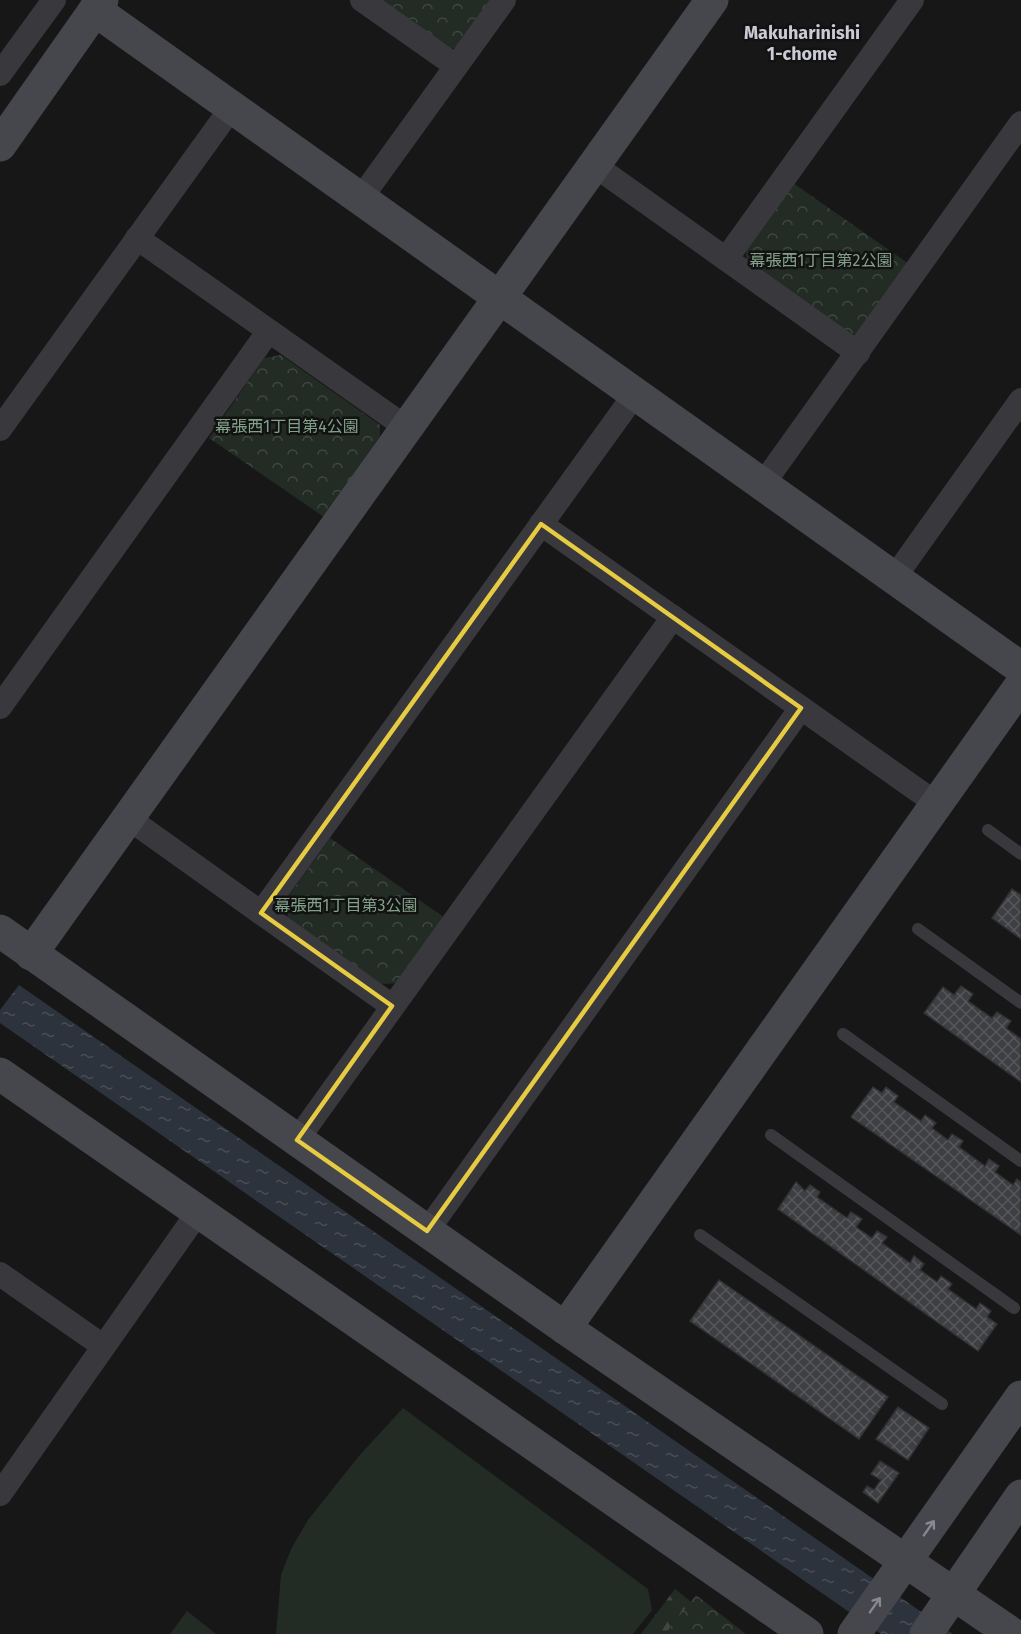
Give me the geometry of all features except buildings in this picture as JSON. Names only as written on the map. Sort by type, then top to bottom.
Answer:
[{"type":"street","points":[[0,74],[54,0]]},
{"type":"street","points":[[362,0],[456,66]]},
{"type":"street","points":[[361,198],[504,0]]},
{"type":"street","points":[[31,954],[712,0]]},
{"type":"street","points":[[726,259],[912,0]]},
{"type":"street","points":[[0,145],[98,5],[232,106],[499,298],[1021,668]]},
{"type":"street","points":[[0,429],[232,106]]},
{"type":"street","points":[[763,484],[1021,123]]},
{"type":"street","points":[[594,165],[858,353]]},
{"type":"street","points":[[137,238],[407,428]]},
{"type":"street","points":[[0,707],[268,332]]},
{"type":"street","points":[[261,913],[635,394]]},
{"type":"street","points":[[894,578],[1021,400]]},
{"type":"street","points":[[541,525],[937,804]]},
{"type":"street","points":[[297,1140],[673,617]]},
{"type":"street","points":[[565,1328],[1021,686]]},
{"type":"street","points":[[427,1231],[801,708]]},
{"type":"street","points":[[128,818],[392,1006]]},
{"type":"street","points":[[0,932],[565,1328],[900,1568],[941,1612],[1012,1634]]},
{"type":"street","points":[[0,1074],[807,1634]]},
{"type":"street","points":[[0,1494],[199,1211]]},
{"type":"street","points":[[0,1274],[103,1346]]},
{"type":"street","points":[[854,1634],[1021,1397]]},
{"type":"street","points":[[941,1612],[1021,1496]]},
{"type":"lane","points":[[988,830],[1021,854]]},
{"type":"lane","points":[[918,929],[1021,1003]]},
{"type":"lane","points":[[843,1034],[1021,1161]]},
{"type":"lane","points":[[771,1135],[1014,1308]]},
{"type":"lane","points":[[700,1235],[942,1404]]},
{"type":"highlighted area","points":[[541,524],[801,708],[427,1231],[297,1140],[392,1006],[261,913]]},
{"type":"green space","points":[[380,0],[493,0],[458,47],[448,49]]},
{"type":"green space","name":"幕張西1丁目第2公園","points":[[793,183],[912,266],[862,336],[848,336],[746,264],[746,250]]},
{"type":"green space","name":"幕張西1丁目第4公園","points":[[281,355],[380,425],[380,436],[324,517],[209,438],[264,358]]},
{"type":"green space","name":"幕張西1丁目第3公園","points":[[330,838],[445,918],[399,983],[381,984],[288,920],[285,901]]},
{"type":"green space","points":[[403,1408],[648,1589],[652,1610],[633,1634],[276,1634],[281,1575],[291,1549],[308,1520],[358,1457]]},
{"type":"green space","points":[[675,1589],[731,1634],[641,1634]]},
{"type":"green space","points":[[696,1595],[746,1634],[665,1634]]},
{"type":"green space","points":[[187,1611],[216,1634],[170,1634]]},
{"type":"water","points":[[19,985],[953,1634],[881,1634],[0,1023],[0,1010]]},
{"type":"district","name":"Makuharinishi 1-chome","points":[[802,43]]}]
